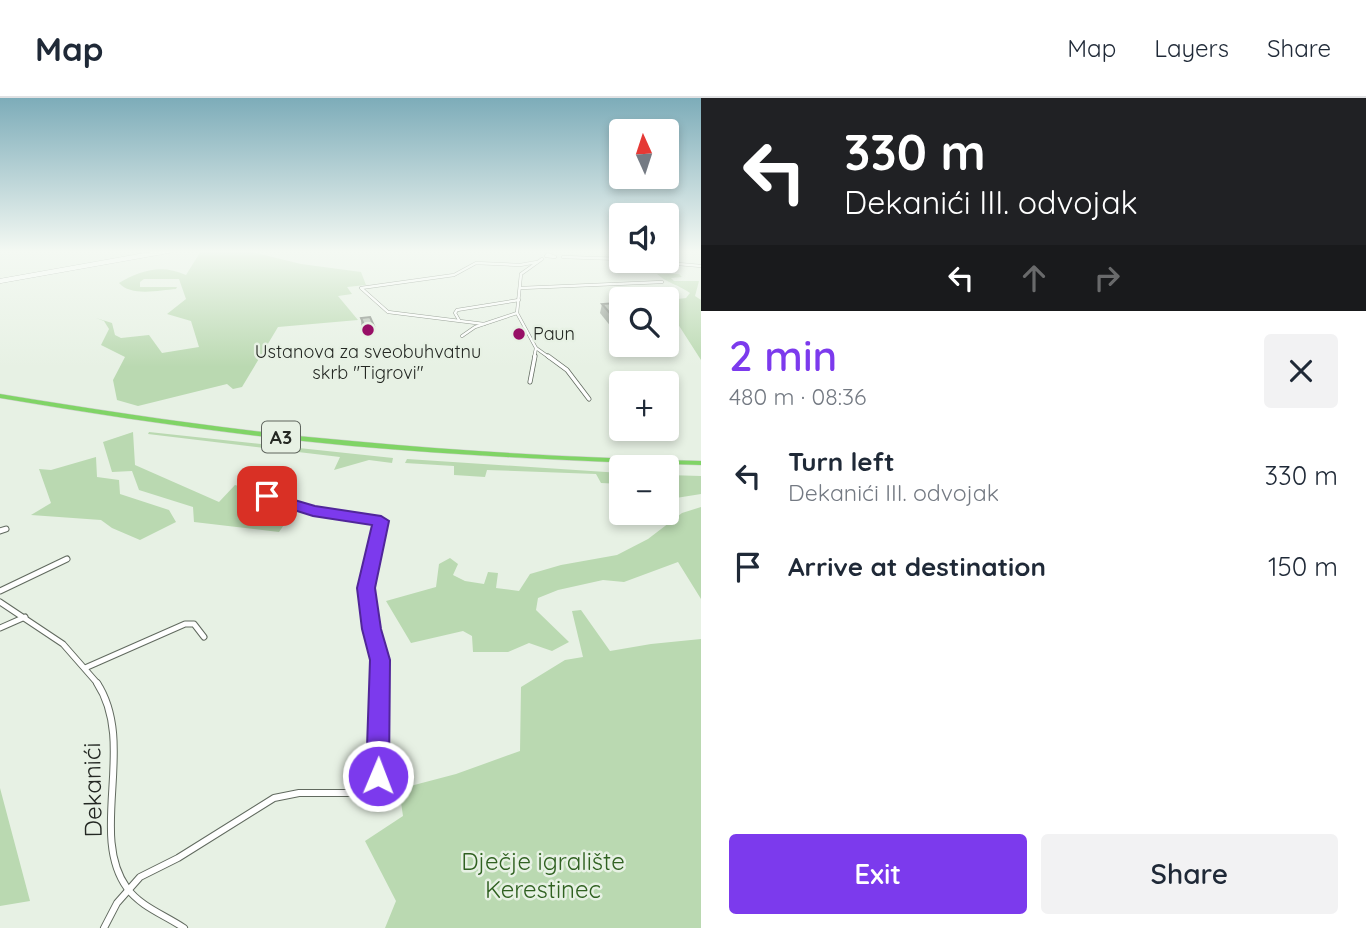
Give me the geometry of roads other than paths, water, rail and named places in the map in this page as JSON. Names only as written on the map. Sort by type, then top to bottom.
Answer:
[{"type":"highway","name":"A3","points":[[0,398],[186,426],[337,443],[528,457],[701,463]]},
{"type":"highway","name":"A3","points":[[0,398],[178,430],[278,442],[450,457],[609,465]]},
{"type":"highway","points":[[679,467],[701,468]]},
{"type":"street","points":[[363,290],[388,312],[484,324]]},
{"type":"street","points":[[522,290],[517,313],[536,348],[567,370],[589,400]]},
{"type":"street","points":[[460,320],[455,313],[457,310],[519,300]]},
{"type":"street","points":[[462,337],[484,324],[517,313]]},
{"type":"street","points":[[530,382],[536,348]]},
{"type":"street","points":[[104,928],[128,889],[140,877],[178,858],[274,798],[305,791],[357,792],[374,787],[378,776],[380,660],[371,629],[366,588],[381,521],[313,511],[267,496]]},
{"type":"street","points":[[0,531],[6,529]]},
{"type":"street","points":[[0,591],[67,559]]},
{"type":"street","name":"Dekanići","points":[[0,603],[26,617],[73,654],[107,703],[112,727],[111,842],[121,878],[147,908],[184,928]]},
{"type":"street","points":[[0,628],[26,617]]},
{"type":"street","points":[[85,668],[185,624],[194,624],[204,637]]},
{"type":"place","name":"Ustanova za sveobuhvatnu skrb \"Tigrovi\"","points":[[368,330]]},
{"type":"place","name":"Paun","points":[[519,334]]},
{"type":"park label","name":"Dječje igralište Kerestinec","points":[[543,876]]}]
